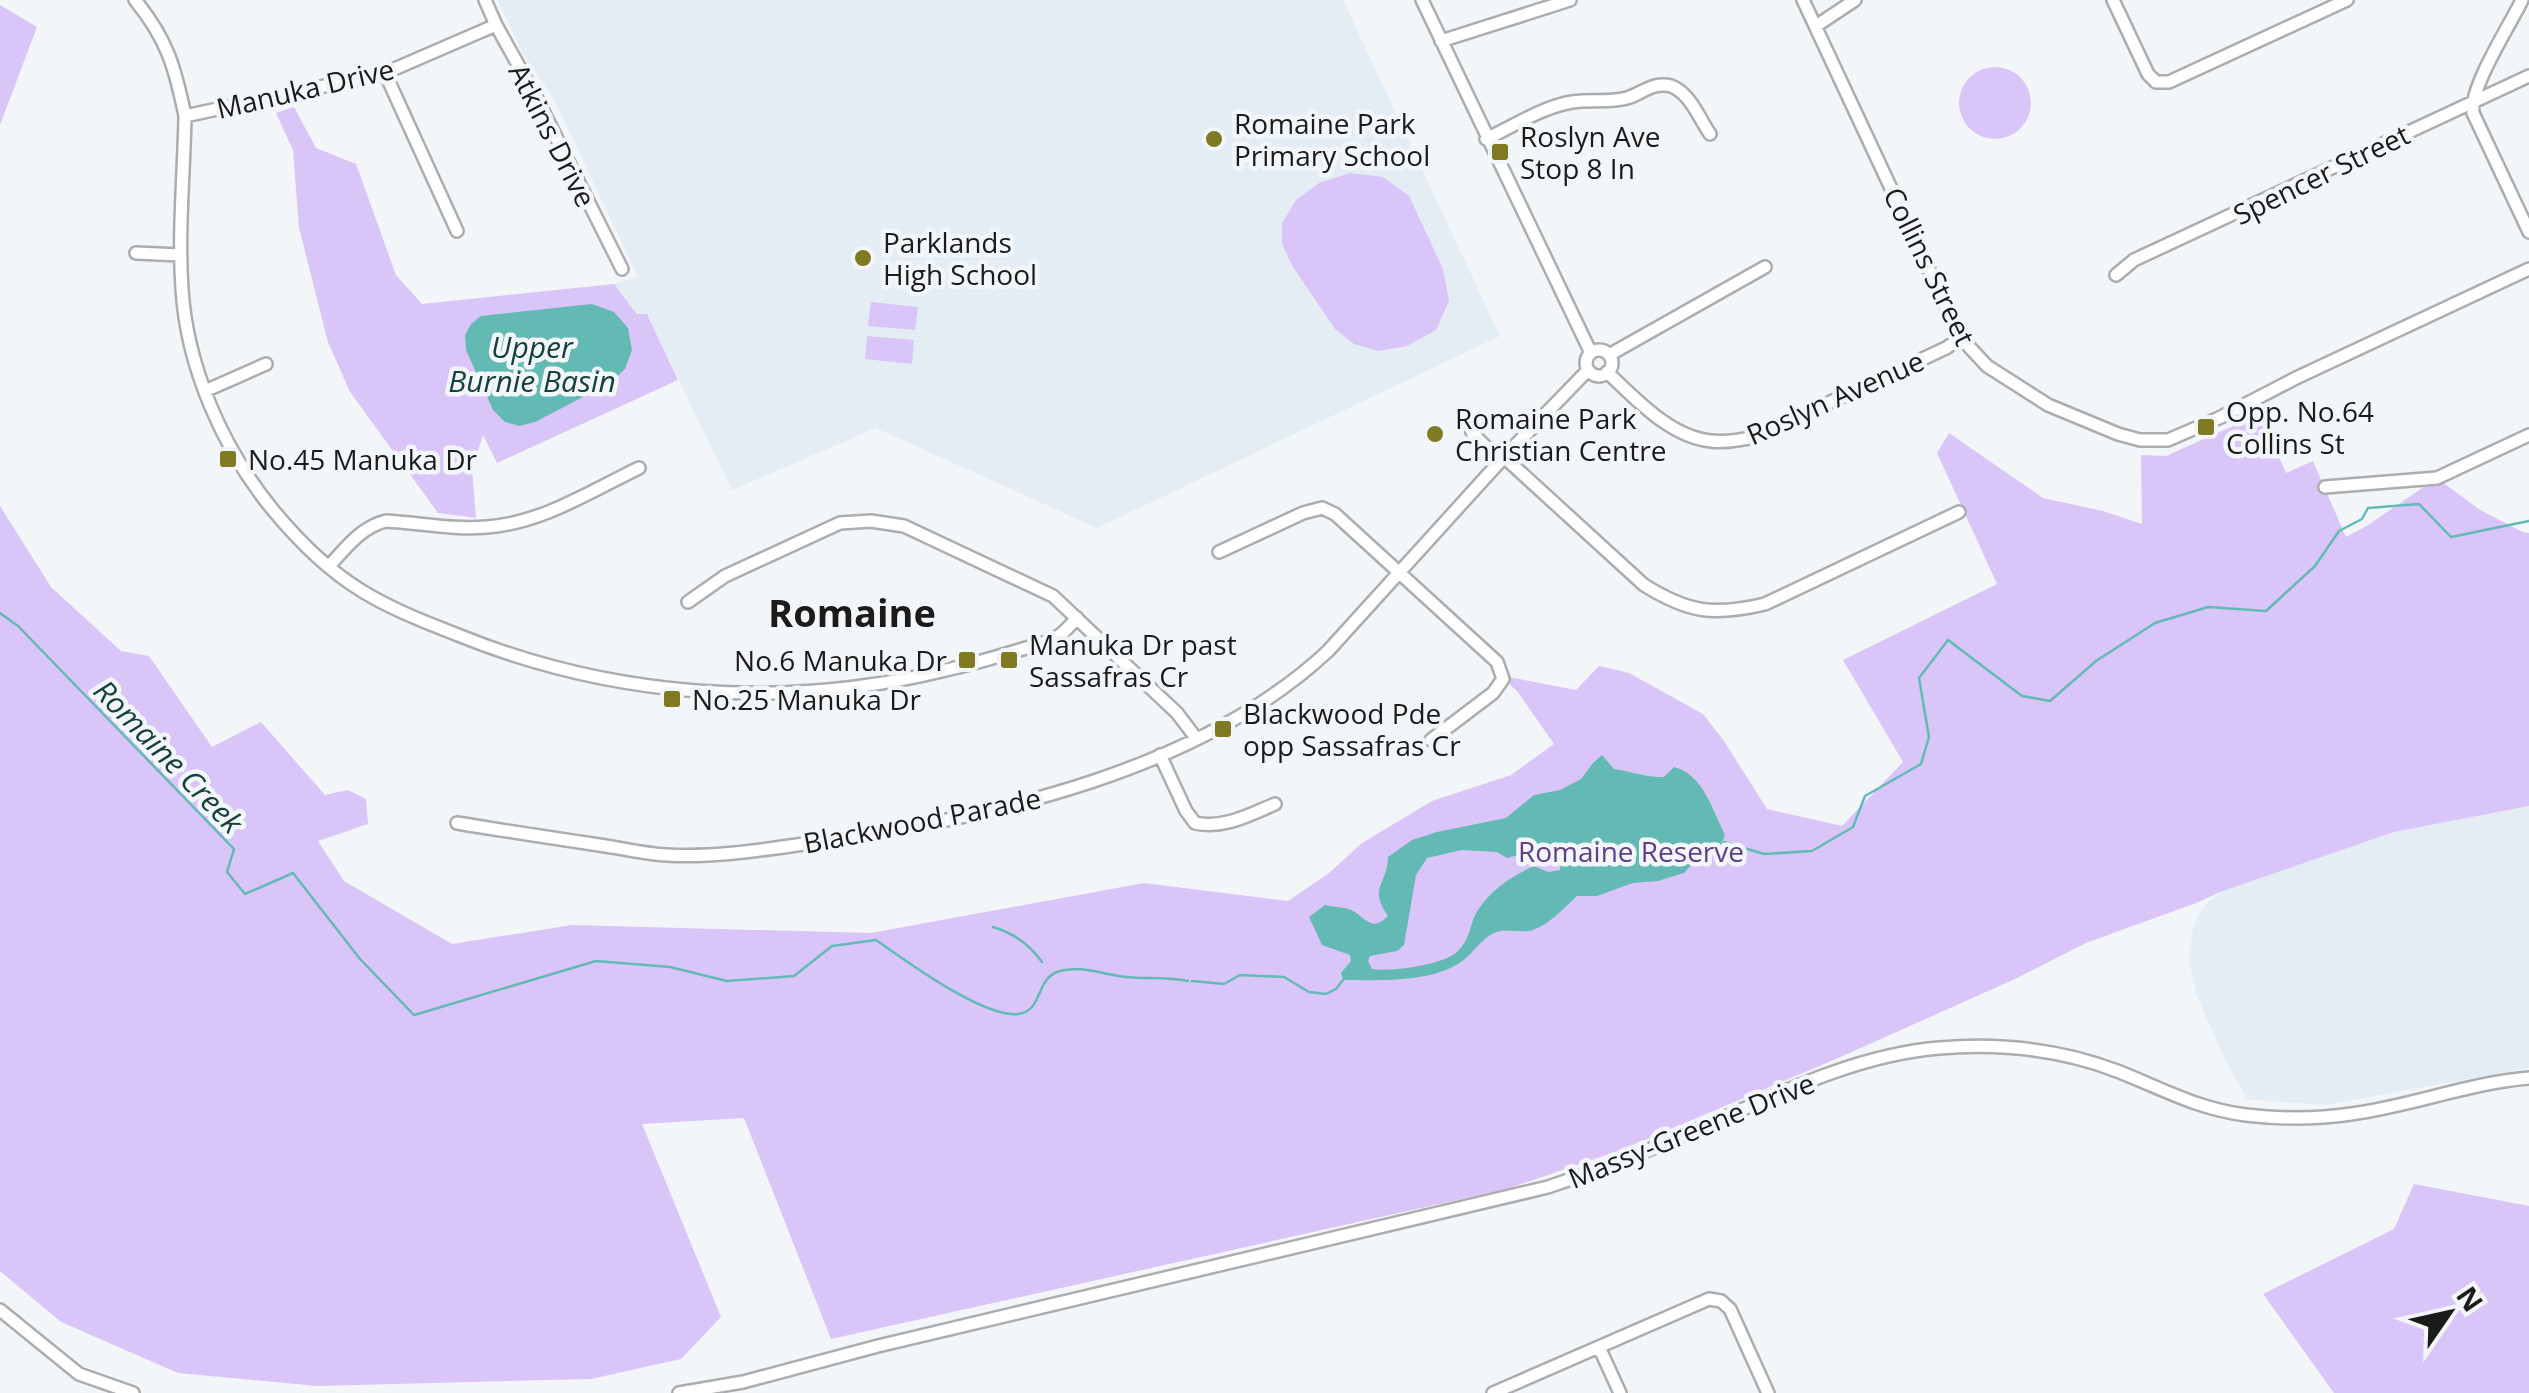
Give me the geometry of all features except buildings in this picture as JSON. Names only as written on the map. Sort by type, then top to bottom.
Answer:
[{"type":"street","points":[[135,0],[158,30],[175,68],[185,116]]},
{"type":"street","name":"Atkins Drive","points":[[485,0],[622,269]]},
{"type":"street","points":[[1422,0],[1591,353]]},
{"type":"street","points":[[1442,41],[1570,0]]},
{"type":"street","name":"Collins Street","points":[[1803,0],[1961,338],[1986,366],[2048,405],[2118,434],[2140,440],[2168,440],[2529,270]]},
{"type":"street","points":[[1816,26],[1855,0]]},
{"type":"street","points":[[2114,0],[2148,74],[2156,82],[2169,82],[2347,0]]},
{"type":"street","points":[[2522,0],[2472,103],[2473,113],[2529,232]]},
{"type":"street","name":"Manuka Drive","points":[[496,25],[384,73],[185,116],[180,255],[188,335],[204,390],[231,447],[284,522],[360,590],[500,652],[631,684],[697,692],[783,694],[905,680],[1055,638],[1077,618]]},
{"type":"street","points":[[384,73],[457,231]]},
{"type":"street","name":"Spencer Street","points":[[2116,275],[2134,260],[2529,76]]},
{"type":"street","points":[[1486,139],[1553,106],[1631,97],[1662,85],[1673,87],[1684,96],[1710,134]]},
{"type":"street","points":[[136,252],[180,255]]},
{"type":"street","points":[[1609,355],[1765,266]]},
{"type":"street","name":"Roslyn Avenue","points":[[1607,372],[1656,416],[1682,433],[1708,441],[1732,442],[1758,436],[1961,338]]},
{"type":"street","points":[[1598,350],[1609,355],[1612,362],[1607,372],[1595,375],[1588,370],[1586,359],[1591,353],[1598,350]]},
{"type":"street","points":[[204,390],[266,364]]},
{"type":"street","name":"Blackwood Parade","points":[[457,824],[664,855],[739,853],[952,820],[1050,795],[1160,755],[1263,702],[1302,676],[1588,370]]},
{"type":"street","points":[[1472,422],[1473,434],[1644,584],[1668,600],[1694,609],[1734,612],[1766,604],[1959,512]]},
{"type":"street","points":[[2325,487],[2436,478],[2529,435]]},
{"type":"street","points":[[329,566],[362,532],[376,524],[386,521],[474,528],[514,524],[544,514],[638,468]]},
{"type":"street","points":[[1220,552],[1303,512],[1322,508],[1335,514],[1497,662],[1504,679],[1494,693],[1432,740]]},
{"type":"street","points":[[688,602],[726,576],[840,524],[871,521],[904,526],[1053,596],[1177,714],[1196,738]]},
{"type":"street","points":[[1160,755],[1195,824],[1232,822],[1275,804]]},
{"type":"street","name":"Massy-Greene Drive","points":[[679,1393],[743,1382],[897,1341],[1548,1188],[1616,1164],[1839,1070],[1894,1055],[1954,1047],[2024,1048],[2073,1056],[2191,1103],[2247,1115],[2307,1118],[2354,1114],[2496,1080],[2529,1078]]},
{"type":"street","points":[[1493,1393],[1710,1299],[1722,1301],[1730,1309],[1768,1393]]},
{"type":"street","points":[[0,1310],[78,1374],[133,1393]]},
{"type":"street","points":[[1599,1347],[1620,1393]]},
{"type":"shaded area","name":"Parklands High School","points":[[498,0],[1343,0],[1500,336],[1097,528],[876,428],[732,490],[647,314],[638,314],[614,284],[638,277],[554,99],[522,52]]},
{"type":"shaded area","points":[[2529,806],[2529,1068],[2325,1105],[2247,1099],[2196,994],[2189,959],[2193,928],[2202,908],[2223,891],[2394,832]]},
{"type":"green space","points":[[0,5],[37,27],[0,125]]},
{"type":"green space","points":[[1995,67],[2009,69],[2021,77],[2029,89],[2029,117],[2021,129],[2009,137],[1995,139],[1981,137],[1969,129],[1961,117],[1959,103],[1961,89],[1969,77],[1981,69]]},
{"type":"green space","points":[[294,107],[316,148],[356,164],[396,275],[422,304],[614,284],[637,314],[647,314],[678,380],[497,463],[483,435],[472,469],[476,518],[438,513],[350,392],[328,342],[299,228],[293,150],[276,113]]},
{"type":"green space","points":[[1350,173],[1383,177],[1409,196],[1443,269],[1449,301],[1436,330],[1407,346],[1378,351],[1354,344],[1335,329],[1282,244],[1282,223],[1296,200],[1319,183]]},
{"type":"green space","points":[[871,302],[918,307],[915,330],[868,326]]},
{"type":"green space","points":[[867,336],[914,340],[912,364],[865,359]]},
{"type":"green space","name":"Romaine Reserve","points":[[2260,414],[2286,473],[2313,461],[2346,537],[2437,478],[2480,510],[2529,533],[2529,806],[2394,832],[2223,891],[2086,943],[1836,1059],[1621,1150],[1507,1189],[831,1339],[744,1118],[642,1124],[721,1317],[681,1359],[591,1379],[317,1386],[178,1373],[61,1322],[0,1271],[0,506],[51,587],[121,651],[149,656],[212,747],[261,722],[325,795],[348,790],[366,799],[368,824],[318,841],[344,881],[452,944],[572,925],[871,933],[1144,883],[1288,901],[1329,873],[1362,843],[1432,801],[1511,775],[1554,744],[1510,685],[1509,677],[1576,690],[1599,666],[1629,673],[1703,714],[1767,809],[1842,826],[1903,762],[1843,660],[1997,584],[1937,453],[1949,433],[2043,498],[2142,524],[2141,455],[2166,456]]},
{"type":"green space","points":[[2414,1184],[2529,1206],[2529,1393],[2334,1393],[2263,1294],[2394,1229]]},
{"type":"water","name":"Upper Burnie Basin","points":[[592,304],[614,312],[628,328],[632,350],[625,369],[610,383],[535,422],[519,426],[505,422],[493,410],[466,350],[465,335],[471,324],[481,316]]},
{"type":"water","points":[[1602,755],[1614,769],[1664,777],[1674,767],[1693,777],[1725,835],[1718,852],[1693,863],[1684,873],[1633,883],[1597,896],[1577,896],[1539,927],[1494,933],[1463,961],[1432,975],[1343,980],[1341,973],[1351,961],[1350,955],[1322,945],[1309,917],[1325,905],[1351,910],[1373,924],[1382,921],[1388,916],[1379,893],[1388,857],[1412,840],[1506,818],[1534,795],[1560,790],[1581,779]],"holes":[[[1462,850],[1497,852],[1507,858],[1538,850],[1555,852],[1560,870],[1548,872],[1534,866],[1503,884],[1478,910],[1465,941],[1450,957],[1416,966],[1372,969],[1370,956],[1397,951],[1404,945],[1416,875],[1427,858]]]},
{"type":"waterway","name":"Romaine Creek","points":[[1724,842],[1764,854],[1812,851],[1853,827],[1865,796],[1921,764],[1929,737],[1919,678],[1948,640],[2022,696],[2050,701],[2096,661],[2155,623],[2208,607],[2266,611],[2315,566],[2339,531],[2362,519],[2368,508],[2419,504],[2451,537],[2529,521]]},
{"type":"waterway","name":"Romaine Creek","points":[[0,613],[18,626],[234,849],[227,872],[245,894],[293,873],[360,959],[414,1015],[596,961],[670,967],[727,981],[794,976],[832,946],[876,940],[965,998],[1003,1013],[1026,1012],[1050,976],[1065,970],[1188,981]]},
{"type":"waterway","points":[[993,927],[1021,940],[1042,962]]},
{"type":"waterway","name":"Romaine Creek","points":[[1192,981],[1224,984],[1240,975],[1284,977],[1309,992],[1326,994],[1343,980]]},
{"type":"place","name":"Romaine Park Primary School","points":[[1214,139]]},
{"type":"place","name":"Roslyn Ave Stop 8 In","points":[[1500,152]]},
{"type":"place","name":"Parklands High School","points":[[863,258]]},
{"type":"place","name":"Opp. No.64 Collins St","points":[[2206,427]]},
{"type":"place","name":"Romaine Park Christian Centre","points":[[1435,434]]},
{"type":"place","name":"No.45 Manuka Dr","points":[[228,459]]},
{"type":"place","name":"No.6 Manuka Dr","points":[[967,660]]},
{"type":"place","name":"Manuka Dr past Sassafras Cr","points":[[1009,660]]},
{"type":"place","name":"No.25 Manuka Dr","points":[[672,699]]},
{"type":"place","name":"Blackwood Pde opp Sassafras Cr","points":[[1223,729]]},
{"type":"district","name":"Romaine","points":[[852,612]]}]
